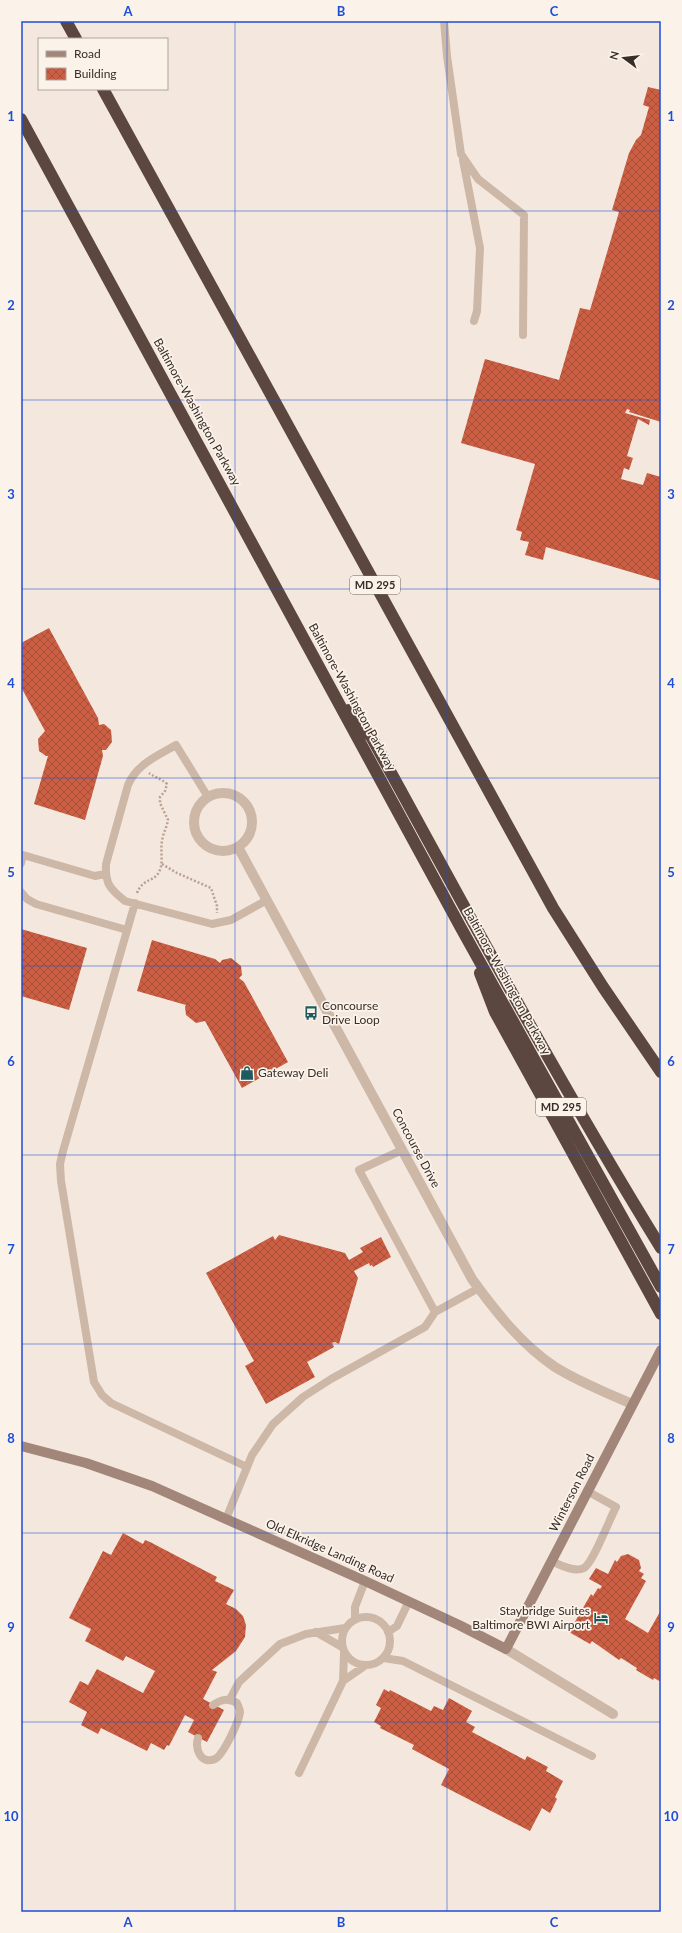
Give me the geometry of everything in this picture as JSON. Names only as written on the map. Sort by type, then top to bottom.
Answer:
[{"type":"highway","points":[[66,21],[75,38]]},
{"type":"highway","name":"MD 295","points":[[104,90],[554,908],[603,987],[661,1072]]},
{"type":"highway","name":"Baltimore-Washington Parkway","points":[[21,119],[461,928],[661,1287]]},
{"type":"highway","points":[[327,682],[372,738],[523,1016],[596,1142],[661,1248]]},
{"type":"highway","points":[[461,928],[495,1012],[661,1314]]},
{"type":"street","points":[[220,793],[233,795],[244,802],[248,807],[252,820],[250,833],[248,838],[238,848],[226,852],[213,850],[207,847],[198,838],[194,825],[194,819],[199,806],[208,797],[220,793]]},
{"type":"street","name":"Concourse Drive","points":[[238,848],[402,1150],[479,1288],[499,1315],[524,1342],[555,1367],[585,1383],[632,1404]]},
{"type":"street","name":"Winterson Road","points":[[506,1649],[660,1351]]},
{"type":"street","name":"Old Elkridge Landing Road","points":[[21,1446],[105,1469],[152,1486],[365,1581],[506,1649],[613,1714]]},
{"type":"lane","points":[[444,21],[447,56],[462,154],[480,248],[477,311],[474,321]]},
{"type":"lane","points":[[462,154],[478,179],[524,216],[523,335]]},
{"type":"lane","points":[[208,797],[176,745],[142,764],[132,775],[128,785],[106,864],[105,874],[107,884],[125,901],[212,924],[231,920],[267,900]]},
{"type":"lane","points":[[21,863],[23,855],[95,876],[105,874]]},
{"type":"lane","points":[[21,892],[36,904],[127,930]]},
{"type":"lane","points":[[135,903],[60,1164],[61,1181],[94,1382],[102,1395],[111,1403],[247,1466]]},
{"type":"lane","points":[[402,1150],[359,1170],[436,1312]]},
{"type":"lane","points":[[226,1519],[252,1455],[273,1424],[303,1397],[331,1379],[425,1327],[436,1312],[479,1288]]},
{"type":"lane","points":[[551,1561],[567,1568],[577,1569],[584,1568],[590,1560],[616,1507],[587,1491]]},
{"type":"lane","points":[[355,1619],[355,1607],[365,1581]]},
{"type":"lane","points":[[388,1632],[396,1626],[409,1601]]},
{"type":"lane","points":[[299,1773],[343,1681],[343,1650],[342,1636],[345,1628],[355,1619],[362,1617],[374,1619],[380,1622],[388,1632],[389,1645],[383,1658],[373,1664],[366,1665],[354,1662],[343,1650],[316,1632]]},
{"type":"lane","points":[[230,1699],[239,1682],[280,1644],[306,1634],[345,1628]]},
{"type":"lane","points":[[389,1645],[403,1660],[592,1756]]},
{"type":"lane","points":[[383,1658],[403,1660]]},
{"type":"lane","points":[[343,1681],[366,1665]]},
{"type":"lane","points":[[198,1738],[197,1751],[202,1758],[209,1760],[215,1758],[222,1753],[237,1722],[240,1711],[237,1703],[230,1699],[220,1701],[213,1705]]},
{"type":"path","points":[[137,894],[140,886],[155,877],[159,872],[162,864],[162,840],[168,820],[160,803],[160,796],[165,791],[167,784],[160,778],[147,772]]},
{"type":"path","points":[[162,864],[177,873],[211,888],[218,906],[217,915]]},
{"type":"building","points":[[648,87],[661,90],[661,422],[629,412],[630,410],[627,409],[625,413],[650,420],[649,425],[638,419],[627,456],[633,458],[629,470],[624,468],[621,479],[643,485],[647,473],[661,477],[661,581],[546,547],[543,560],[525,555],[529,542],[520,540],[522,532],[516,530],[535,464],[461,443],[485,359],[559,380],[580,308],[590,310],[619,212],[612,210],[629,153],[636,140],[641,135],[649,107],[643,105]]},
{"type":"building","points":[[49,628],[98,718],[99,725],[104,724],[111,730],[112,742],[106,750],[102,750],[103,756],[85,820],[34,804],[48,756],[39,751],[38,739],[45,731],[21,687],[21,643]]},
{"type":"building","points":[[21,929],[87,948],[69,1010],[21,996]]},
{"type":"building","points":[[152,940],[215,959],[220,963],[222,960],[231,958],[241,966],[242,975],[239,978],[244,982],[288,1062],[242,1088],[205,1021],[196,1023],[186,1015],[186,1005],[137,991]]},
{"type":"building","points":[[279,1235],[345,1253],[349,1260],[363,1252],[360,1248],[381,1237],[391,1257],[373,1267],[372,1265],[370,1266],[369,1263],[354,1271],[358,1278],[339,1344],[335,1342],[332,1343],[334,1347],[307,1362],[315,1377],[266,1404],[245,1366],[254,1361],[206,1273],[273,1236],[275,1240]]},
{"type":"building","points":[[123,1533],[143,1544],[145,1540],[150,1542],[217,1577],[215,1581],[234,1590],[226,1604],[236,1609],[243,1616],[246,1625],[245,1637],[236,1651],[212,1670],[217,1672],[203,1699],[224,1710],[207,1742],[188,1732],[194,1720],[185,1715],[169,1746],[167,1745],[164,1750],[151,1743],[147,1751],[101,1728],[98,1734],[81,1725],[87,1712],[69,1702],[80,1681],[88,1685],[97,1669],[143,1693],[155,1671],[126,1656],[123,1661],[85,1641],[91,1629],[69,1618],[103,1551],[111,1555]]},
{"type":"building","name":"Staybridge Suites Baltimore BWI Airport","points":[[628,1554],[639,1560],[641,1568],[639,1571],[644,1574],[641,1578],[646,1581],[625,1619],[648,1633],[661,1610],[661,1629],[659,1633],[661,1634],[661,1682],[654,1678],[653,1680],[636,1670],[637,1668],[621,1658],[619,1660],[592,1641],[590,1644],[569,1632],[591,1594],[593,1596],[598,1588],[600,1589],[602,1586],[589,1579],[596,1568],[608,1574],[615,1560],[617,1562],[621,1556]]},
{"type":"building","points":[[384,1689],[389,1692],[390,1690],[431,1711],[434,1706],[443,1710],[449,1698],[472,1711],[466,1722],[475,1727],[472,1732],[525,1760],[527,1756],[548,1767],[546,1771],[563,1781],[555,1797],[557,1799],[550,1813],[542,1808],[530,1831],[441,1785],[449,1769],[412,1749],[414,1745],[380,1728],[381,1726],[374,1722],[381,1708],[376,1705]]},
{"type":"place","name":"Concourse Drive Loop","points":[[311,1013]]},
{"type":"place","name":"Gateway Deli","points":[[247,1073]]},
{"type":"place","name":"Staybridge Suites Baltimore BWI Airport","points":[[601,1618]]}]
